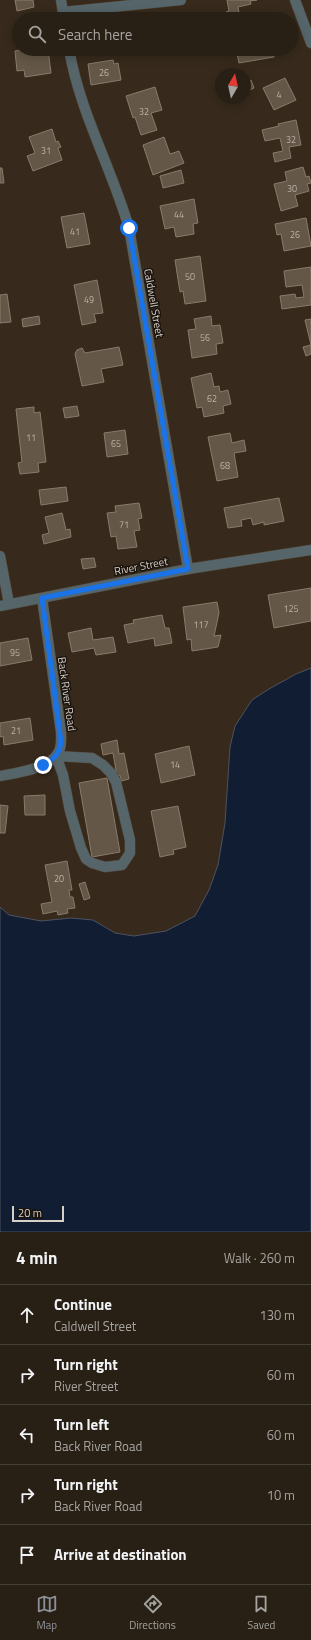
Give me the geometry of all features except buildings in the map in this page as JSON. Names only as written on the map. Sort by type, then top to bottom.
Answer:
[{"type":"street","points":[[61,0],[63,12]]},
{"type":"street","points":[[93,12],[181,0]]},
{"type":"street","points":[[295,0],[311,43]]},
{"type":"street","name":"Caldwell Street","points":[[70,56],[83,107],[120,196],[129,228],[188,569]]},
{"type":"street","name":"River Street","points":[[5,605],[188,569],[311,550]]},
{"type":"street","points":[[0,556],[5,605]]},
{"type":"street","name":"Back River Road","points":[[42,598],[61,732],[59,752],[56,756]]},
{"type":"street","points":[[56,756],[92,758],[103,765],[116,782],[130,840],[130,853],[122,865],[105,867],[92,863],[86,859],[81,848],[70,811],[63,776],[56,756]]},
{"type":"street","points":[[0,776],[43,765],[53,760],[56,756]]},
{"type":"water","points":[[311,668],[311,1232],[0,1232],[0,907],[9,915],[41,921],[71,918],[93,920],[115,933],[134,936],[166,931],[195,916],[209,890],[218,865],[225,823],[230,747],[235,726],[252,700],[296,674]]},
{"type":"route","points":[[43,765],[53,760],[59,752],[61,732],[42,598],[188,569],[129,228]]}]
